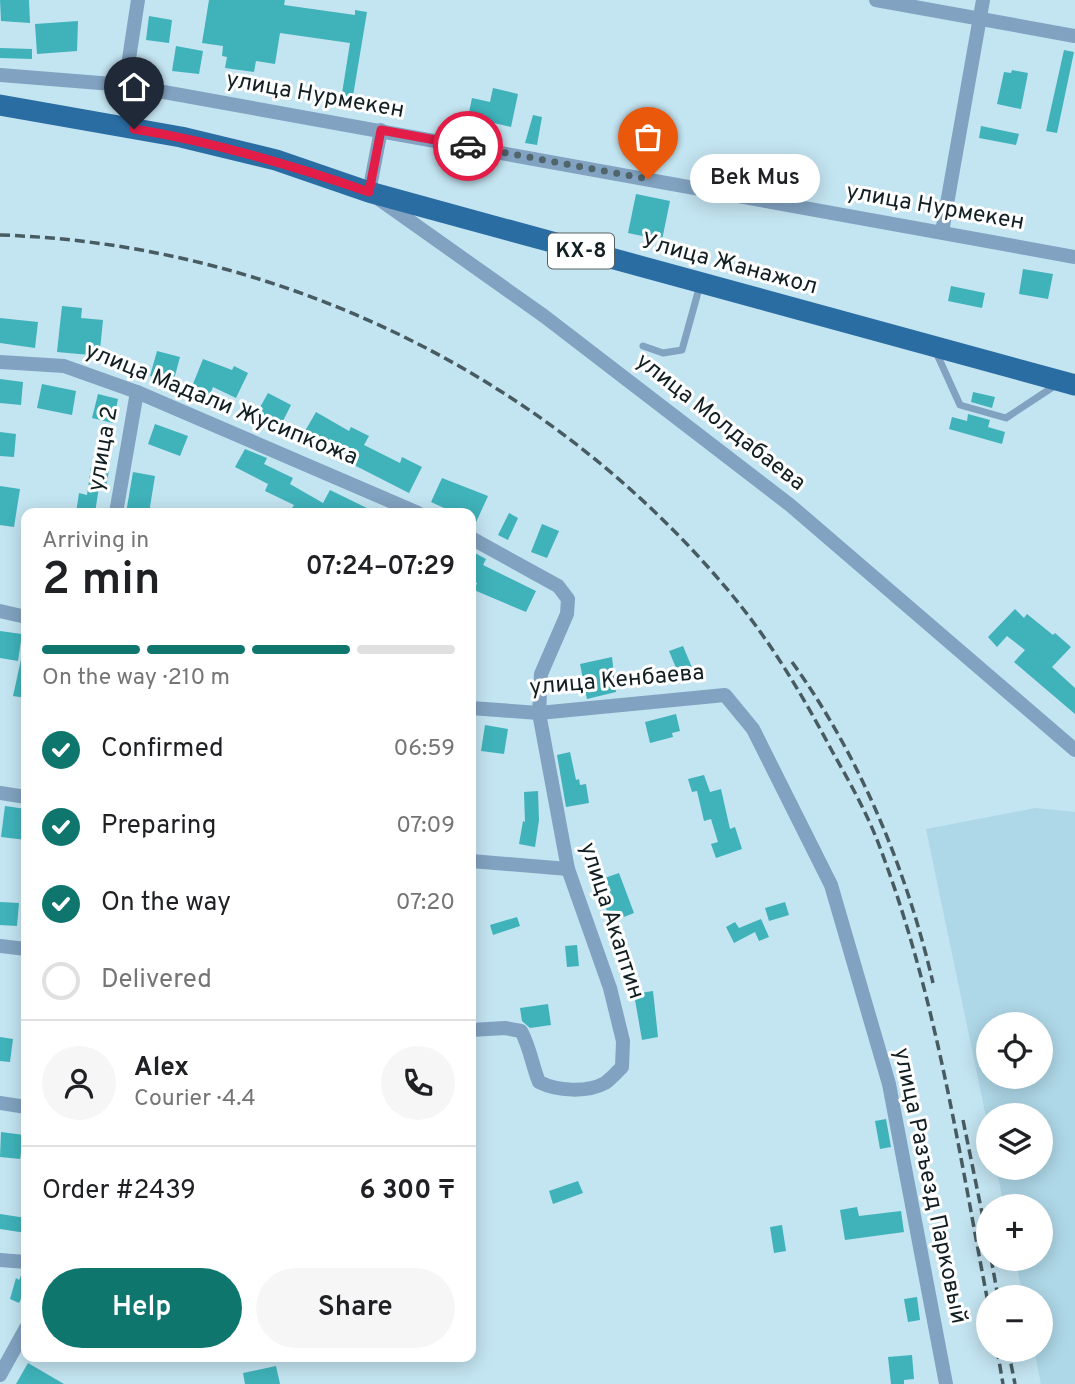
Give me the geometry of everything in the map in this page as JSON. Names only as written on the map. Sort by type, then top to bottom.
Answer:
[{"type":"main road","name":"КХ-8","points":[[0,105],[86,120]]},
{"type":"main road","name":"КХ-8","points":[[0,119],[86,120]]},
{"type":"main road","name":"Улица Жанажол","points":[[86,120],[181,137],[276,160],[369,192],[1068,383]]},
{"type":"street","points":[[125,85],[138,0]]},
{"type":"street","points":[[876,0],[1075,36]]},
{"type":"street","points":[[942,232],[984,0]]},
{"type":"street","name":"улица Нурмекен","points":[[0,75],[125,85],[1075,257]]},
{"type":"street","points":[[369,192],[381,130]]},
{"type":"street","name":"улица Молдабаева","points":[[369,192],[544,316],[790,505],[1075,750]]},
{"type":"street","name":"улица Мадали Жусипкожа","points":[[0,362],[65,366],[137,392],[406,508]]},
{"type":"street","name":"улица 2","points":[[117,508],[137,392]]},
{"type":"street","name":"улица Акаптин","points":[[476,541],[558,586],[568,599],[567,614],[541,674],[538,713],[568,869],[610,988],[623,1041],[622,1067],[604,1083],[575,1089],[551,1088],[539,1082],[530,1062],[528,1043],[521,1031],[505,1028],[476,1030]]},
{"type":"street","points":[[0,611],[21,616]]},
{"type":"street","name":"улица Кенбаева","points":[[476,708],[538,713],[725,695]]},
{"type":"street","name":"улица Разъезд Парковый","points":[[725,695],[753,729],[831,885],[889,1084],[946,1384]]},
{"type":"street","points":[[0,793],[21,796]]},
{"type":"street","points":[[476,862],[568,869]]},
{"type":"street","points":[[0,946],[21,948]]},
{"type":"street","points":[[0,1103],[21,1106]]},
{"type":"street","points":[[0,1260],[21,1262]]},
{"type":"street","points":[[0,1375],[21,1348]]},
{"type":"lane","points":[[643,346],[663,353],[682,350],[700,284]]},
{"type":"lane","points":[[934,348],[960,405],[1006,418],[1068,383]]},
{"type":"shaded area","points":[[1036,808],[1075,812],[1075,1384],[1041,1384],[1037,1362],[1053,1362],[1053,1285],[1021,1285],[1018,1271],[1053,1271],[1053,1194],[1002,1194],[999,1180],[1053,1180],[1053,1103],[983,1103],[980,1089],[1053,1089],[1053,1012],[976,1012],[976,1069],[926,829]]},
{"type":"building","points":[[0,0],[29,0],[30,23],[1,21]]},
{"type":"building","points":[[209,0],[285,0],[284,5],[355,15],[355,10],[367,12],[351,108],[340,106],[350,43],[280,33],[275,64],[256,61],[254,72],[225,68],[227,57],[222,56],[223,46],[202,43]]},
{"type":"building","points":[[149,16],[172,20],[169,43],[146,40]]},
{"type":"building","points":[[78,21],[77,51],[37,54],[35,24]]},
{"type":"building","points":[[176,46],[203,51],[199,74],[172,71]]},
{"type":"building","points":[[0,48],[32,49],[32,59],[0,58]]},
{"type":"building","points":[[1064,50],[1074,52],[1057,133],[1046,131]]},
{"type":"building","points":[[1012,70],[1028,73],[1021,109],[997,104],[1004,72],[1011,73]]},
{"type":"building","points":[[493,88],[518,94],[511,127],[468,117],[472,98],[490,102]]},
{"type":"building","points":[[533,115],[542,117],[537,145],[525,143]]},
{"type":"building","points":[[981,126],[1019,134],[1016,145],[979,138]]},
{"type":"building","points":[[636,194],[670,201],[662,240],[628,233]]},
{"type":"building","points":[[1023,269],[1053,274],[1048,299],[1019,294]]},
{"type":"building","points":[[951,286],[985,293],[982,308],[948,301]]},
{"type":"building","points":[[62,306],[82,308],[81,318],[103,320],[99,360],[89,359],[90,355],[57,352]]},
{"type":"building","points":[[0,318],[38,322],[35,348],[0,343]]},
{"type":"building","points":[[157,351],[180,357],[173,383],[150,376]]},
{"type":"building","points":[[203,359],[232,370],[234,366],[248,373],[236,398],[213,387],[209,397],[191,389]]},
{"type":"building","points":[[0,379],[23,382],[21,405],[0,403]]},
{"type":"building","points":[[42,384],[76,391],[72,415],[37,408]]},
{"type":"building","points":[[973,392],[995,397],[992,408],[971,402]]},
{"type":"building","points":[[268,393],[291,405],[279,429],[255,416]]},
{"type":"building","points":[[98,394],[118,399],[113,423],[92,418]]},
{"type":"building","points":[[316,412],[349,431],[351,427],[369,436],[364,445],[400,463],[402,457],[422,467],[409,493],[301,438]]},
{"type":"building","points":[[968,414],[990,420],[988,427],[1005,432],[1002,444],[949,429],[952,417],[967,421]]},
{"type":"building","points":[[155,424],[188,436],[180,456],[148,444]]},
{"type":"building","points":[[0,432],[16,434],[14,457],[0,456]]},
{"type":"building","points":[[245,449],[267,458],[264,464],[293,478],[290,484],[323,503],[330,490],[367,508],[292,508],[294,505],[265,491],[268,484],[235,467]]},
{"type":"building","points":[[91,467],[109,470],[106,488],[99,487],[96,508],[77,508],[79,493],[87,495]]},
{"type":"building","points":[[133,472],[155,476],[150,508],[127,508]]},
{"type":"building","points":[[442,478],[488,496],[476,522],[476,508],[444,508],[431,502]]},
{"type":"building","points":[[0,486],[20,489],[14,527],[0,525]]},
{"type":"building","points":[[509,513],[518,518],[508,540],[498,535]]},
{"type":"building","points":[[542,524],[559,531],[547,558],[531,552]]},
{"type":"building","points":[[476,554],[486,559],[483,565],[536,591],[526,612],[476,591]]},
{"type":"building","points":[[1015,609],[1024,618],[1027,614],[1053,635],[1055,633],[1071,647],[1052,667],[1075,688],[1075,714],[1014,662],[1025,650],[1007,636],[997,647],[988,637]]},
{"type":"building","points":[[0,631],[21,634],[18,661],[0,658]]},
{"type":"building","points":[[683,646],[693,670],[679,675],[669,651]]},
{"type":"building","points":[[612,657],[616,692],[587,699],[580,664]]},
{"type":"building","points":[[21,660],[21,697],[13,696]]},
{"type":"building","points":[[676,714],[680,731],[672,733],[673,737],[650,743],[645,722]]},
{"type":"building","points":[[485,725],[508,729],[504,754],[481,751]]},
{"type":"building","points":[[570,752],[576,780],[579,779],[580,785],[586,784],[589,803],[566,807],[557,755]]},
{"type":"building","points":[[704,775],[710,792],[721,789],[730,829],[735,827],[742,849],[716,858],[711,844],[718,842],[711,819],[704,821],[697,791],[692,792],[688,779]]},
{"type":"building","points":[[538,791],[539,820],[535,847],[519,844],[523,821],[525,822],[524,792]]},
{"type":"building","points":[[5,806],[21,808],[21,839],[1,837]]},
{"type":"building","points":[[619,873],[634,913],[611,922],[596,881]]},
{"type":"building","points":[[0,902],[19,903],[17,926],[0,925]]},
{"type":"building","points":[[785,902],[789,915],[769,921],[765,908]]},
{"type":"building","points":[[517,917],[520,926],[493,935],[490,925]]},
{"type":"building","points":[[761,919],[769,937],[759,941],[755,932],[734,943],[726,927],[735,922],[739,928]]},
{"type":"building","points":[[577,945],[579,966],[567,967],[565,946]]},
{"type":"building","points":[[653,991],[658,1037],[642,1040],[634,994]]},
{"type":"building","points":[[548,1004],[551,1025],[530,1028],[522,1021],[520,1008]]},
{"type":"building","points":[[0,1037],[13,1039],[10,1062],[0,1061]]},
{"type":"building","points":[[886,1119],[891,1147],[880,1149],[875,1121]]},
{"type":"building","points":[[1,1132],[21,1135],[20,1159],[0,1157]]},
{"type":"building","points":[[578,1181],[583,1193],[553,1204],[549,1191]]},
{"type":"building","points":[[857,1207],[859,1216],[901,1211],[904,1232],[845,1240],[840,1210]]},
{"type":"building","points":[[0,1214],[21,1217],[21,1232],[0,1229]]},
{"type":"building","points":[[782,1225],[786,1251],[774,1253],[770,1227]]},
{"type":"building","points":[[21,1276],[19,1303],[10,1299],[16,1278],[19,1280]]},
{"type":"building","points":[[917,1297],[920,1320],[908,1322],[904,1299]]},
{"type":"building","points":[[912,1355],[914,1379],[904,1380],[904,1384],[891,1384],[888,1357]]},
{"type":"building","points":[[28,1363],[64,1384],[16,1384]]},
{"type":"building","points":[[276,1366],[280,1384],[245,1384],[243,1373]]},
{"type":"railway","points":[[0,235],[105,244],[208,265],[308,296],[404,337],[496,388],[582,448],[661,518],[732,595],[773,651],[821,730],[874,833],[899,901],[931,1016],[985,1285]]},
{"type":"railway","points":[[792,662],[817,698],[860,775],[910,899],[933,983]]},
{"type":"railway","points":[[963,1120],[978,1194]]},
{"type":"railway","points":[[993,1271],[996,1285]]},
{"type":"railway","points":[[999,1362],[1003,1384]]},
{"type":"railway","points":[[1011,1362],[1015,1384]]},
{"type":"way so far","points":[[468,146],[648,179]]},
{"type":"place","name":"Bek Mus","points":[[648,179]]},
{"type":"route","points":[[134,129],[181,137],[276,160],[369,192],[381,130],[468,146]]}]
